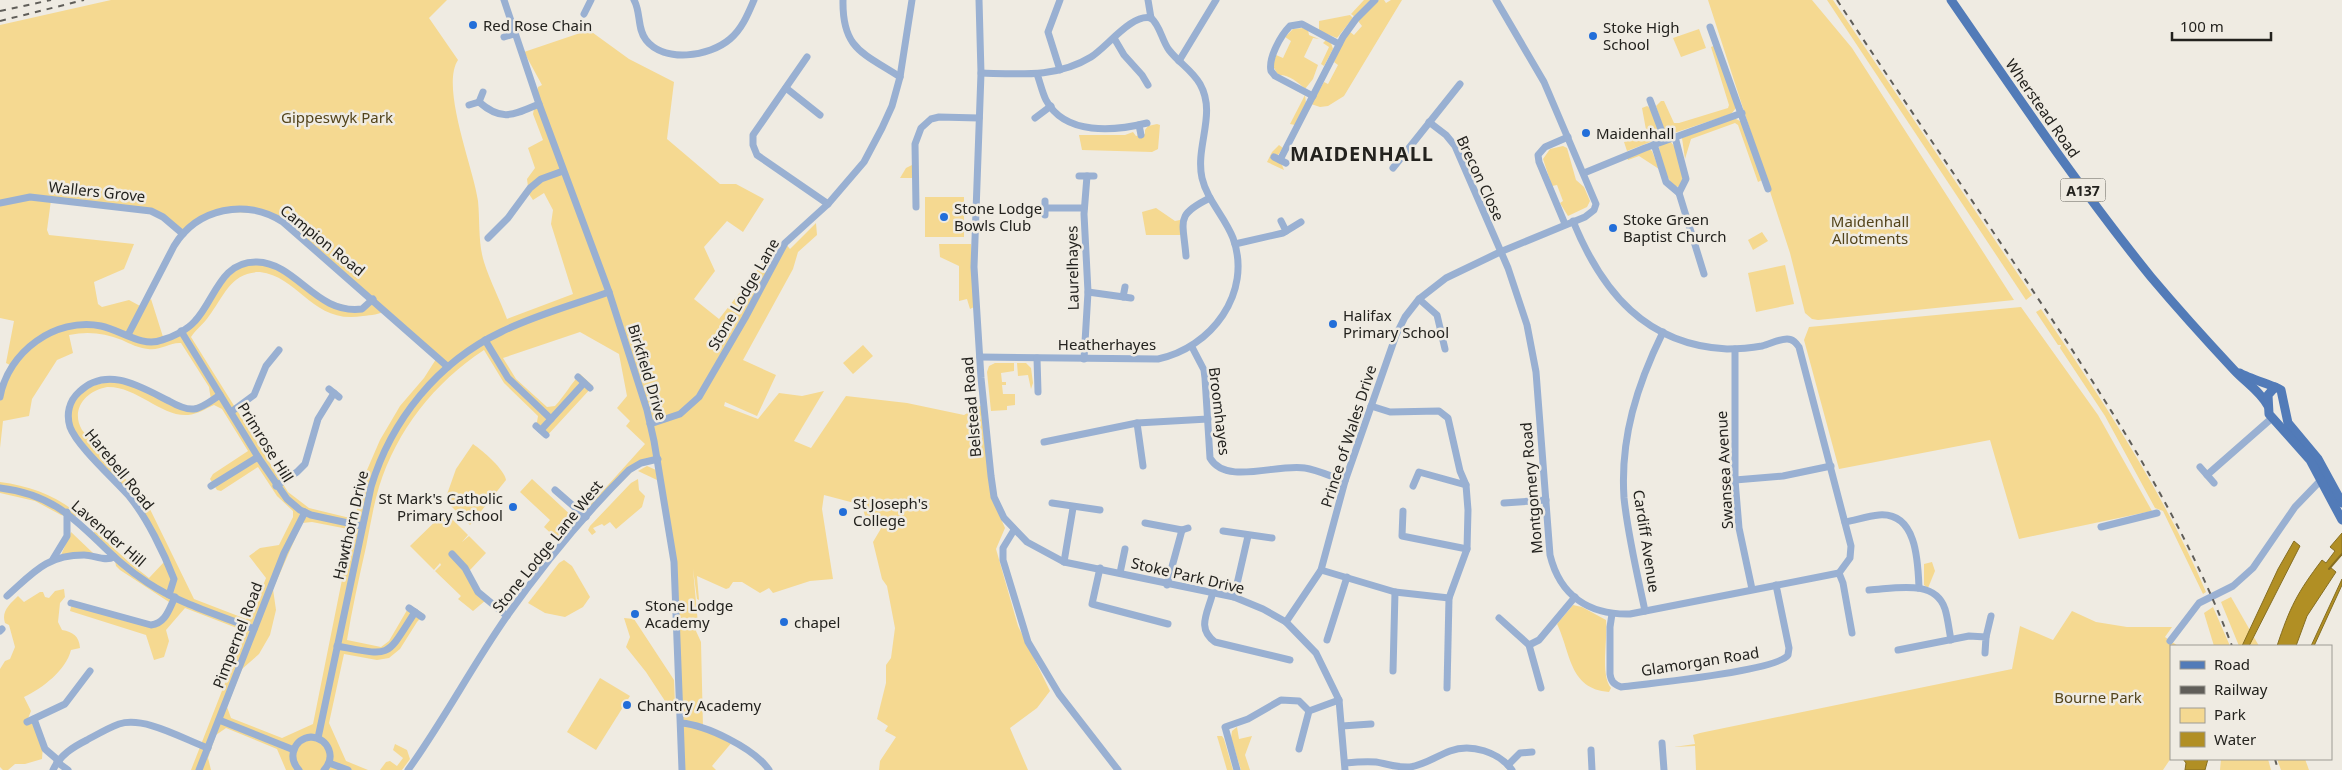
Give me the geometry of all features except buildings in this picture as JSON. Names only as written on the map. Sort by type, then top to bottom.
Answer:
[{"type":"main road","name":"Wherstead Road","points":[[1951,0],[2093,203],[2167,296],[2231,367],[2261,395],[2268,406],[2272,418],[2301,448],[2321,480],[2342,520]]},
{"type":"main road","name":"Wherstead Road","points":[[2231,367],[2257,382],[2275,386]]},
{"type":"main road","points":[[2268,406],[2268,395],[2275,386],[2281,390],[2284,396],[2288,423],[2318,458],[2342,503]]},
{"type":"street","name":"Birkfield Drive","points":[[504,0],[514,34],[563,171],[584,222],[609,292],[650,424],[658,459],[674,562],[682,770]]},
{"type":"street","points":[[584,14],[592,0]]},
{"type":"street","points":[[634,0],[639,12],[642,34],[649,44],[667,54],[688,55],[715,48],[731,38],[745,20],[754,0]]},
{"type":"street","points":[[843,0],[842,22],[854,48],[900,77]]},
{"type":"street","name":"Stone Lodge Lane","points":[[650,424],[680,414],[698,397],[745,318],[785,243],[828,204],[864,162],[882,128],[900,77],[912,0]]},
{"type":"street","name":"Belstead Road","points":[[979,0],[981,72],[974,267],[980,357],[994,496],[1004,518],[1014,530]]},
{"type":"street","points":[[1060,0],[1048,32],[1060,70]]},
{"type":"street","points":[[981,72],[1037,74],[1060,70],[1092,56],[1139,18],[1151,18],[1148,0]]},
{"type":"street","points":[[1179,61],[1216,0]]},
{"type":"street","points":[[1280,160],[1339,44],[1352,25],[1376,0]]},
{"type":"street","points":[[1496,0],[1544,82],[1584,173],[1654,144],[1742,114]]},
{"type":"street","name":"Heatherhayes","points":[[980,357],[1152,360],[1178,353],[1192,346],[1214,328],[1229,305],[1237,272],[1235,244],[1202,180],[1200,160],[1207,116],[1206,98],[1198,80],[1168,49],[1155,21],[1151,18]]},
{"type":"street","points":[[1312,96],[1277,78],[1271,71],[1271,62],[1284,35],[1290,26],[1300,24],[1339,44]]},
{"type":"street","points":[[1710,27],[1768,189]]},
{"type":"street","points":[[504,37],[514,34]]},
{"type":"street","points":[[1114,38],[1124,55],[1144,77],[1148,86]]},
{"type":"street","points":[[807,57],[754,135],[753,145],[757,155],[828,204]]},
{"type":"street","points":[[1037,74],[1045,98],[1050,106],[1066,119],[1082,127],[1119,128],[1148,123]]},
{"type":"street","points":[[1393,168],[1460,84]]},
{"type":"street","points":[[786,88],[820,115]]},
{"type":"street","points":[[479,102],[483,92]]},
{"type":"street","points":[[1650,100],[1665,140]]},
{"type":"street","points":[[479,102],[492,112],[504,116],[539,104]]},
{"type":"street","points":[[469,105],[479,102]]},
{"type":"street","points":[[1036,118],[1050,106]]},
{"type":"street","points":[[916,207],[915,144],[921,128],[926,122],[939,117],[979,118]]},
{"type":"street","name":"Brecon Close","points":[[1429,122],[1446,135],[1455,146],[1500,252]]},
{"type":"street","points":[[1139,125],[1141,135]]},
{"type":"street","points":[[1565,224],[1539,162],[1538,155],[1545,147],[1568,137]]},
{"type":"street","points":[[1675,137],[1686,179],[1679,193]]},
{"type":"street","points":[[1654,144],[1666,182],[1679,193],[1704,274]]},
{"type":"street","points":[[488,238],[508,218],[530,188],[541,179],[563,171]]},
{"type":"street","name":"Prince of Wales Drive","points":[[1286,622],[1321,570],[1345,481],[1396,335],[1405,317],[1419,299],[1446,278],[1500,252],[1590,214],[1596,204],[1584,173]]},
{"type":"street","name":"Laurelhayes","points":[[1079,176],[1091,176],[1084,208],[1088,292],[1084,359]]},
{"type":"street","name":"Wallers Grove","points":[[0,203],[30,197],[151,211],[163,217],[183,234]]},
{"type":"street","points":[[1186,256],[1183,225],[1185,214],[1193,206],[1210,198]]},
{"type":"street","name":"Campion Road","points":[[128,335],[174,246],[183,234],[205,217],[222,210],[246,208],[267,213],[289,226],[448,367]]},
{"type":"street","points":[[1045,208],[1084,208]]},
{"type":"street","points":[[1281,221],[1286,232]]},
{"type":"street","points":[[1235,244],[1286,232],[1301,222]]},
{"type":"street","points":[[1573,222],[1597,272],[1606,286],[1630,311],[1662,332],[1702,346],[1735,349],[1760,346],[1787,339],[1794,341],[1804,360],[1851,546],[1850,558],[1839,573],[1843,583],[1852,633]]},
{"type":"street","name":"Montgomery Road","points":[[1500,252],[1510,274],[1527,324],[1536,372],[1550,555],[1553,567],[1565,589],[1596,610],[1612,614],[1630,614],[1839,573]]},
{"type":"street","points":[[0,397],[7,377],[20,355],[38,340],[52,332],[73,326],[92,325],[106,327],[141,341],[153,342],[163,340],[195,321],[225,276],[234,268],[248,263],[263,263],[276,267],[335,306],[362,308],[373,299]]},
{"type":"street","points":[[1123,297],[1125,287]]},
{"type":"street","name":"Hawthorn Drive","points":[[318,738],[362,526],[375,473],[386,445],[412,405],[448,367],[485,340],[513,326],[609,292]]},
{"type":"street","points":[[1088,292],[1131,298]]},
{"type":"street","points":[[1419,299],[1437,315],[1445,349]]},
{"type":"street","name":"Primrose Hill","points":[[181,331],[276,486],[287,499],[305,512],[318,517],[362,526]]},
{"type":"street","name":"Cardiff Avenue","points":[[1644,611],[1626,512],[1625,453],[1635,397],[1646,366],[1662,332]]},
{"type":"street","points":[[485,340],[511,382],[551,419]]},
{"type":"street","name":"Broomhayes","points":[[1192,346],[1204,370],[1210,458],[1221,470],[1228,472],[1304,468],[1345,481]]},
{"type":"street","name":"Swansea Avenue","points":[[1735,349],[1735,480],[1739,528],[1752,590]]},
{"type":"street","points":[[231,412],[254,396],[266,366],[279,350]]},
{"type":"street","name":"Heatherhayes","points":[[1037,358],[1038,392]]},
{"type":"street","name":"Harebell Road","points":[[172,596],[173,576],[142,516],[130,498],[74,433],[69,420],[69,408],[75,396],[82,389],[95,381],[110,378],[126,381],[188,409],[199,408],[220,395]]},
{"type":"street","points":[[541,430],[584,383]]},
{"type":"street","points":[[276,486],[297,472],[305,464],[316,424],[334,393]]},
{"type":"street","points":[[1371,406],[1390,412],[1439,411],[1448,418],[1460,471],[1466,485],[1467,549],[1449,598],[1447,688]]},
{"type":"street","points":[[2207,475],[2272,418]]},
{"type":"street","points":[[1044,442],[1138,424],[1208,419]]},
{"type":"street","points":[[1138,424],[1143,466]]},
{"type":"street","points":[[211,486],[258,457]]},
{"type":"street","name":"Stone Lodge Lane West","points":[[408,770],[507,616],[586,517],[632,468],[641,463],[658,459]]},
{"type":"street","points":[[1735,480],[1783,476],[1831,466]]},
{"type":"street","points":[[2200,467],[2214,483]]},
{"type":"street","points":[[1413,486],[1419,472],[1466,485]]},
{"type":"street","points":[[2170,641],[2199,603],[2233,586],[2253,568],[2295,507],[2321,480]]},
{"type":"street","name":"Lavender Hill","points":[[0,488],[37,496],[67,512],[114,556],[146,582],[172,596],[254,629]]},
{"type":"street","points":[[555,490],[586,517]]},
{"type":"street","points":[[1504,503],[1546,500]]},
{"type":"street","points":[[1052,504],[1100,510]]},
{"type":"street","points":[[1064,562],[1073,508]]},
{"type":"street","points":[[1403,511],[1402,536],[1467,549]]},
{"type":"street","points":[[7,596],[53,558],[67,536],[67,512]]},
{"type":"street","name":"Pimpernel Road","points":[[199,770],[284,553],[305,512]]},
{"type":"street","points":[[2101,526],[2157,513]]},
{"type":"street","points":[[1845,522],[1880,515],[1892,516],[1904,524],[1912,535],[1919,588]]},
{"type":"street","points":[[1145,523],[1185,529],[1167,585]]},
{"type":"street","points":[[1014,530],[1002,548],[1003,560],[1028,642],[1059,694],[1118,770]]},
{"type":"street","name":"Stoke Park Drive","points":[[1014,530],[1027,542],[1064,562],[1100,568],[1167,585],[1234,597],[1263,609],[1286,622],[1316,653],[1339,700],[1345,766]]},
{"type":"street","points":[[1223,531],[1272,538]]},
{"type":"street","points":[[1234,597],[1248,536]]},
{"type":"street","points":[[1120,573],[1125,549]]},
{"type":"street","points":[[452,554],[465,568],[478,592],[507,616]]},
{"type":"street","points":[[53,558],[81,555],[106,559],[114,556]]},
{"type":"street","points":[[1100,568],[1092,604],[1168,624]]},
{"type":"street","points":[[1321,570],[1395,592],[1449,598]]},
{"type":"street","points":[[1327,640],[1347,577]]},
{"type":"street","name":"Glamorgan Road","points":[[1612,614],[1610,627],[1610,674],[1611,681],[1616,685],[1682,680],[1724,673],[1780,662],[1788,655],[1789,648],[1776,585]]},
{"type":"street","points":[[1869,590],[1925,588],[1940,600],[1945,608],[1950,640]]},
{"type":"street","points":[[1213,592],[1204,627],[1206,635],[1215,642],[1290,660]]},
{"type":"street","points":[[1393,671],[1395,592]]},
{"type":"street","points":[[71,603],[149,625],[158,624],[162,621],[172,596]]},
{"type":"street","points":[[1529,645],[1539,640],[1575,597]]},
{"type":"street","points":[[337,646],[377,653],[385,652],[393,646],[415,612]]},
{"type":"street","points":[[1985,653],[1986,636],[1991,616]]},
{"type":"street","points":[[1499,618],[1529,645],[1541,688]]},
{"type":"street","points":[[1898,650],[1969,636],[1986,636]]},
{"type":"street","points":[[68,770],[45,749],[31,720],[65,704],[90,671]]},
{"type":"street","points":[[1237,770],[1225,727],[1248,719],[1281,700],[1299,701],[1309,711]]},
{"type":"street","points":[[1309,711],[1339,700]]},
{"type":"street","points":[[1299,749],[1309,711]]},
{"type":"street","points":[[219,720],[294,750]]},
{"type":"street","points":[[53,770],[58,761],[67,752],[114,726],[129,722],[147,724],[208,748]]},
{"type":"street","points":[[681,723],[699,726],[733,741],[763,763],[769,770]]},
{"type":"street","points":[[1342,726],[1371,724]]},
{"type":"street","points":[[299,770],[293,760],[294,750],[297,744],[305,738],[318,738],[328,746],[330,753],[329,763],[324,770]]},
{"type":"street","points":[[1662,743],[1664,770]]},
{"type":"street","points":[[1345,766],[1370,762],[1394,767],[1413,766],[1453,750],[1469,749],[1485,751],[1510,767],[1520,753],[1532,752]]},
{"type":"street","points":[[1591,750],[1592,770]]},
{"type":"street","points":[[329,763],[348,770]]},
{"type":"green space","name":"Gippeswyk Park","points":[[111,0],[447,0],[429,18],[458,60],[454,72],[455,108],[478,201],[482,255],[507,319],[573,294],[551,224],[553,210],[544,193],[533,200],[529,194],[527,179],[535,168],[528,148],[543,140],[533,114],[538,87],[542,85],[524,52],[589,30],[629,59],[674,82],[667,139],[720,184],[736,184],[764,199],[743,232],[727,221],[704,247],[715,271],[694,299],[719,319],[769,255],[776,261],[785,243],[790,249],[816,223],[817,235],[798,252],[793,269],[743,360],[776,375],[757,416],[725,402],[724,406],[758,419],[779,393],[802,396],[824,391],[794,441],[811,448],[846,396],[907,403],[964,415],[982,405],[991,496],[1005,528],[996,549],[1018,626],[1050,691],[1037,708],[1010,728],[1028,770],[879,770],[880,761],[896,737],[885,731],[888,726],[877,719],[886,683],[886,665],[891,658],[895,628],[887,586],[882,579],[873,542],[886,520],[873,529],[865,516],[862,505],[824,495],[822,509],[833,579],[810,581],[773,593],[769,588],[760,593],[742,582],[733,582],[726,589],[697,576],[699,600],[697,599],[693,569],[698,624],[696,631],[701,642],[703,728],[733,741],[712,766],[716,770],[682,770],[674,562],[658,459],[641,463],[586,517],[582,514],[645,444],[626,426],[630,421],[617,408],[627,396],[619,354],[580,332],[503,358],[516,379],[547,407],[555,406],[580,374],[593,386],[545,438],[533,427],[537,422],[538,416],[504,383],[484,350],[449,377],[419,409],[396,446],[379,487],[347,640],[381,647],[389,641],[410,605],[424,614],[400,649],[389,658],[377,660],[344,654],[329,723],[346,761],[368,770],[286,770],[277,749],[226,728],[216,735],[208,758],[211,770],[191,770],[243,637],[242,630],[185,608],[166,630],[169,641],[164,657],[154,660],[146,635],[70,611],[72,603],[158,624],[172,604],[120,570],[116,566],[114,556],[92,535],[95,531],[149,578],[165,561],[142,516],[77,438],[68,414],[82,389],[117,379],[185,409],[211,400],[209,387],[181,343],[157,349],[148,349],[102,334],[83,333],[69,335],[73,353],[57,360],[32,399],[29,416],[3,421],[0,448],[0,397],[12,366],[6,363],[14,321],[0,318],[0,25]],"holes":[[[51,200],[155,212],[183,234],[217,212],[267,213],[373,299],[358,309],[322,299],[268,264],[239,266],[209,299],[189,326],[164,340],[151,299],[142,307],[129,300],[102,307],[98,304],[94,282],[124,269],[134,244],[49,235],[47,230]],[[260,272],[286,282],[331,314],[346,317],[363,316],[378,314],[385,310],[438,356],[424,378],[400,406],[380,440],[367,470],[356,513],[350,518],[309,508],[288,492],[191,337],[207,319],[229,286],[242,276]],[[107,387],[129,391],[158,407],[178,414],[195,414],[214,405],[222,409],[248,451],[213,474],[210,479],[217,490],[221,491],[258,467],[277,496],[293,511],[293,517],[279,545],[260,548],[249,556],[266,578],[252,614],[246,619],[194,599],[147,503],[82,430],[78,415],[79,408],[87,397],[99,389]],[[312,522],[348,529],[351,535],[313,724],[282,738],[231,718],[227,707],[242,669],[259,654],[270,635],[276,610],[273,589],[302,523]]]},
{"type":"green space","points":[[1364,0],[1371,0],[1355,17],[1351,14]]},
{"type":"green space","points":[[1379,0],[1384,0],[1386,3],[1391,0],[1402,0],[1344,96],[1328,106],[1320,107],[1311,104],[1324,82],[1328,84],[1338,65],[1334,62],[1343,42],[1350,32],[1354,35],[1362,26],[1358,21]]},
{"type":"green space","name":"Maidenhall Allotments","points":[[1708,0],[1812,0],[1852,48],[2014,300],[1818,320],[1812,319],[1805,313],[1790,253]]},
{"type":"green space","points":[[1827,0],[1833,0],[2032,295],[2026,300]]},
{"type":"green space","points":[[1350,15],[1353,18],[1337,38],[1319,31],[1319,21]]},
{"type":"green space","points":[[1303,28],[1308,30],[1309,35],[1319,39],[1313,38],[1304,57],[1318,65],[1313,79],[1305,89],[1289,77],[1278,75],[1273,66],[1276,55],[1283,58],[1291,41],[1285,37],[1293,29]]},
{"type":"green space","points":[[1699,29],[1706,48],[1681,57],[1673,38]]},
{"type":"green space","points":[[1326,40],[1331,43],[1333,49],[1324,66],[1321,64],[1329,47],[1323,43]]},
{"type":"green space","points":[[1716,45],[1736,108],[1731,114],[1668,135],[1665,132],[1656,106],[1661,101],[1664,101],[1674,123],[1728,108],[1729,105],[1711,47]]},
{"type":"green space","points":[[1305,95],[1306,103],[1295,125],[1290,124]]},
{"type":"green space","points":[[1647,106],[1650,108],[1656,121],[1658,139],[1627,151],[1624,142],[1647,135],[1642,108]]},
{"type":"green space","points":[[1734,118],[1742,122],[1762,180],[1758,182],[1738,125],[1735,123],[1691,139],[1685,159],[1682,138]]},
{"type":"green space","points":[[1160,125],[1158,149],[1152,152],[1082,150],[1079,135],[1125,135],[1133,132],[1136,136],[1145,134],[1148,126]]},
{"type":"green space","points":[[1670,141],[1675,147],[1683,178],[1679,187],[1674,186],[1668,178],[1659,147]]},
{"type":"green space","points":[[1279,145],[1283,148],[1278,155],[1284,170],[1267,162],[1272,152]]},
{"type":"green space","points":[[1563,146],[1567,148],[1576,180],[1584,187],[1590,201],[1587,207],[1568,216],[1560,203],[1563,201],[1557,185],[1552,186],[1543,159],[1550,149]]},
{"type":"green space","points":[[1649,149],[1652,151],[1659,169],[1639,156],[1628,160],[1627,158]]},
{"type":"green space","points":[[912,165],[912,178],[900,178],[906,168]]},
{"type":"green space","name":"Stone Lodge Bowls Club","points":[[925,197],[964,197],[964,237],[925,237]]},
{"type":"green space","points":[[1156,208],[1175,221],[1180,220],[1182,235],[1146,235],[1142,212]]},
{"type":"green space","points":[[1762,232],[1768,241],[1753,250],[1748,240]]},
{"type":"green space","points":[[939,244],[971,244],[974,307],[970,309],[967,299],[959,301],[959,266],[940,257]]},
{"type":"green space","points":[[1785,265],[1794,304],[1756,312],[1748,273]]},
{"type":"green space","points":[[2021,307],[2098,415],[2152,511],[2019,539],[1990,440],[1839,469],[1804,340],[1809,327]]},
{"type":"green space","points":[[2041,309],[2109,412],[2151,482],[2189,555],[2206,592],[2203,594],[2163,511],[2155,508],[2105,416],[2060,348],[2061,345],[2058,345],[2036,312]]},
{"type":"green space","points":[[863,345],[873,356],[853,374],[843,363]]},
{"type":"green space","points":[[995,363],[1014,363],[1014,371],[1001,373],[1002,382],[1006,382],[1006,385],[1002,385],[1003,394],[1015,394],[1015,405],[1007,406],[1007,410],[991,411],[987,372],[989,366]]},
{"type":"green space","points":[[1017,363],[1026,363],[1031,368],[1033,383],[1031,389],[1028,375],[1018,376]]},
{"type":"green space","points":[[473,444],[497,466],[506,480],[470,525],[445,500],[456,469]]},
{"type":"green space","points":[[647,466],[656,470],[657,480],[638,471]]},
{"type":"green space","points":[[532,479],[576,520],[558,540],[544,527],[550,520],[520,492]]},
{"type":"green space","points":[[638,479],[639,490],[645,496],[642,507],[616,529],[610,522],[604,526],[602,524],[593,528],[596,532],[592,535],[588,530],[590,526],[631,483]]},
{"type":"green space","points":[[0,482],[42,492],[78,514],[74,518],[61,515],[35,501],[0,493]]},
{"type":"green space","points":[[445,512],[468,535],[462,542],[469,536],[486,553],[470,570],[469,575],[486,600],[473,611],[458,599],[461,596],[435,571],[441,565],[440,563],[434,570],[410,546]]},
{"type":"green space","points":[[71,532],[93,553],[61,555]]},
{"type":"green space","points":[[564,560],[572,566],[590,597],[583,607],[565,617],[545,613],[528,603],[559,563]]},
{"type":"green space","points":[[1932,562],[1935,571],[1928,588],[1924,585],[1924,564]]},
{"type":"green space","points":[[64,589],[65,597],[60,603],[58,622],[62,630],[72,633],[77,638],[80,648],[71,650],[64,665],[53,678],[39,689],[24,697],[31,711],[27,721],[34,719],[43,745],[42,759],[25,764],[15,764],[8,770],[3,770],[0,767],[0,669],[5,661],[10,659],[15,647],[9,625],[5,623],[5,611],[18,596],[24,602],[40,592],[43,592],[45,597],[49,598],[55,591]]},
{"type":"green space","points":[[2231,597],[2258,645],[2239,645],[2221,602]]},
{"type":"green space","points":[[1573,605],[1582,607],[1606,620],[1605,666],[1611,688],[1609,692],[1586,684],[1573,668],[1557,624]]},
{"type":"green space","points":[[2213,607],[2230,645],[2214,645],[2204,613]]},
{"type":"green space","name":"Bourne Park","points":[[2072,611],[2096,622],[2127,627],[2172,627],[2165,637],[2177,645],[2170,645],[2170,760],[2163,770],[1696,770],[1695,746],[1674,747],[1695,744],[1693,735],[1700,733],[2012,669],[2020,626],[2053,640]]},
{"type":"green space","points":[[624,618],[634,619],[674,680],[675,704],[665,701],[646,672],[626,647],[630,637]]},
{"type":"green space","points":[[600,678],[630,696],[596,750],[567,732]]},
{"type":"green space","points":[[1237,727],[1239,739],[1252,736],[1245,755],[1250,770],[1241,770],[1231,738],[1232,731]]},
{"type":"green space","points":[[1217,736],[1222,736],[1224,739],[1233,770],[1227,770]]},
{"type":"green space","points":[[395,744],[407,750],[410,759],[402,770],[380,770],[386,762],[390,761],[397,766],[403,758],[393,750]]},
{"type":"green space","points":[[2221,760],[2268,760],[2271,770],[2220,770]]},
{"type":"green space","points":[[2277,760],[2305,760],[2309,770],[2281,770]]},
{"type":"water","points":[[2342,533],[2342,555],[2330,567],[2336,572],[2307,616],[2296,645],[2277,645],[2290,610],[2300,591],[2322,560],[2326,563],[2335,551],[2330,547]]},
{"type":"water","points":[[2294,541],[2300,546],[2250,645],[2242,645],[2278,569]]},
{"type":"water","points":[[2342,579],[2342,585],[2314,645],[2311,645]]},
{"type":"water","points":[[2184,760],[2208,760],[2205,770],[2185,770],[2186,763]]},
{"type":"waterway","points":[[2329,569],[2342,554]]},
{"type":"railway","points":[[0,11],[51,0]]},
{"type":"railway","points":[[0,21],[84,0]]},
{"type":"railway","points":[[1837,0],[2058,328],[2114,415],[2190,550],[2232,645]]},
{"type":"railway","points":[[2275,760],[2278,770]]},
{"type":"place","name":"Red Rose Chain","points":[[473,25]]},
{"type":"place","name":"Stoke High School","points":[[1593,36]]},
{"type":"place","name":"Maidenhall","points":[[1586,133]]},
{"type":"place","name":"Stone Lodge Bowls Club","points":[[944,217]]},
{"type":"place","name":"Stoke Green Baptist Church","points":[[1613,228]]},
{"type":"place","name":"Halifax Primary School","points":[[1333,324]]},
{"type":"place","name":"St Mark's Catholic Primary School","points":[[513,507]]},
{"type":"place","name":"St Joseph's College","points":[[843,512]]},
{"type":"place","name":"Stone Lodge Academy","points":[[635,614]]},
{"type":"place","name":"chapel","points":[[784,622]]},
{"type":"place","name":"Chantry Academy","points":[[627,705]]},
{"type":"district","name":"MAIDENHALL","points":[[1362,153]]}]
